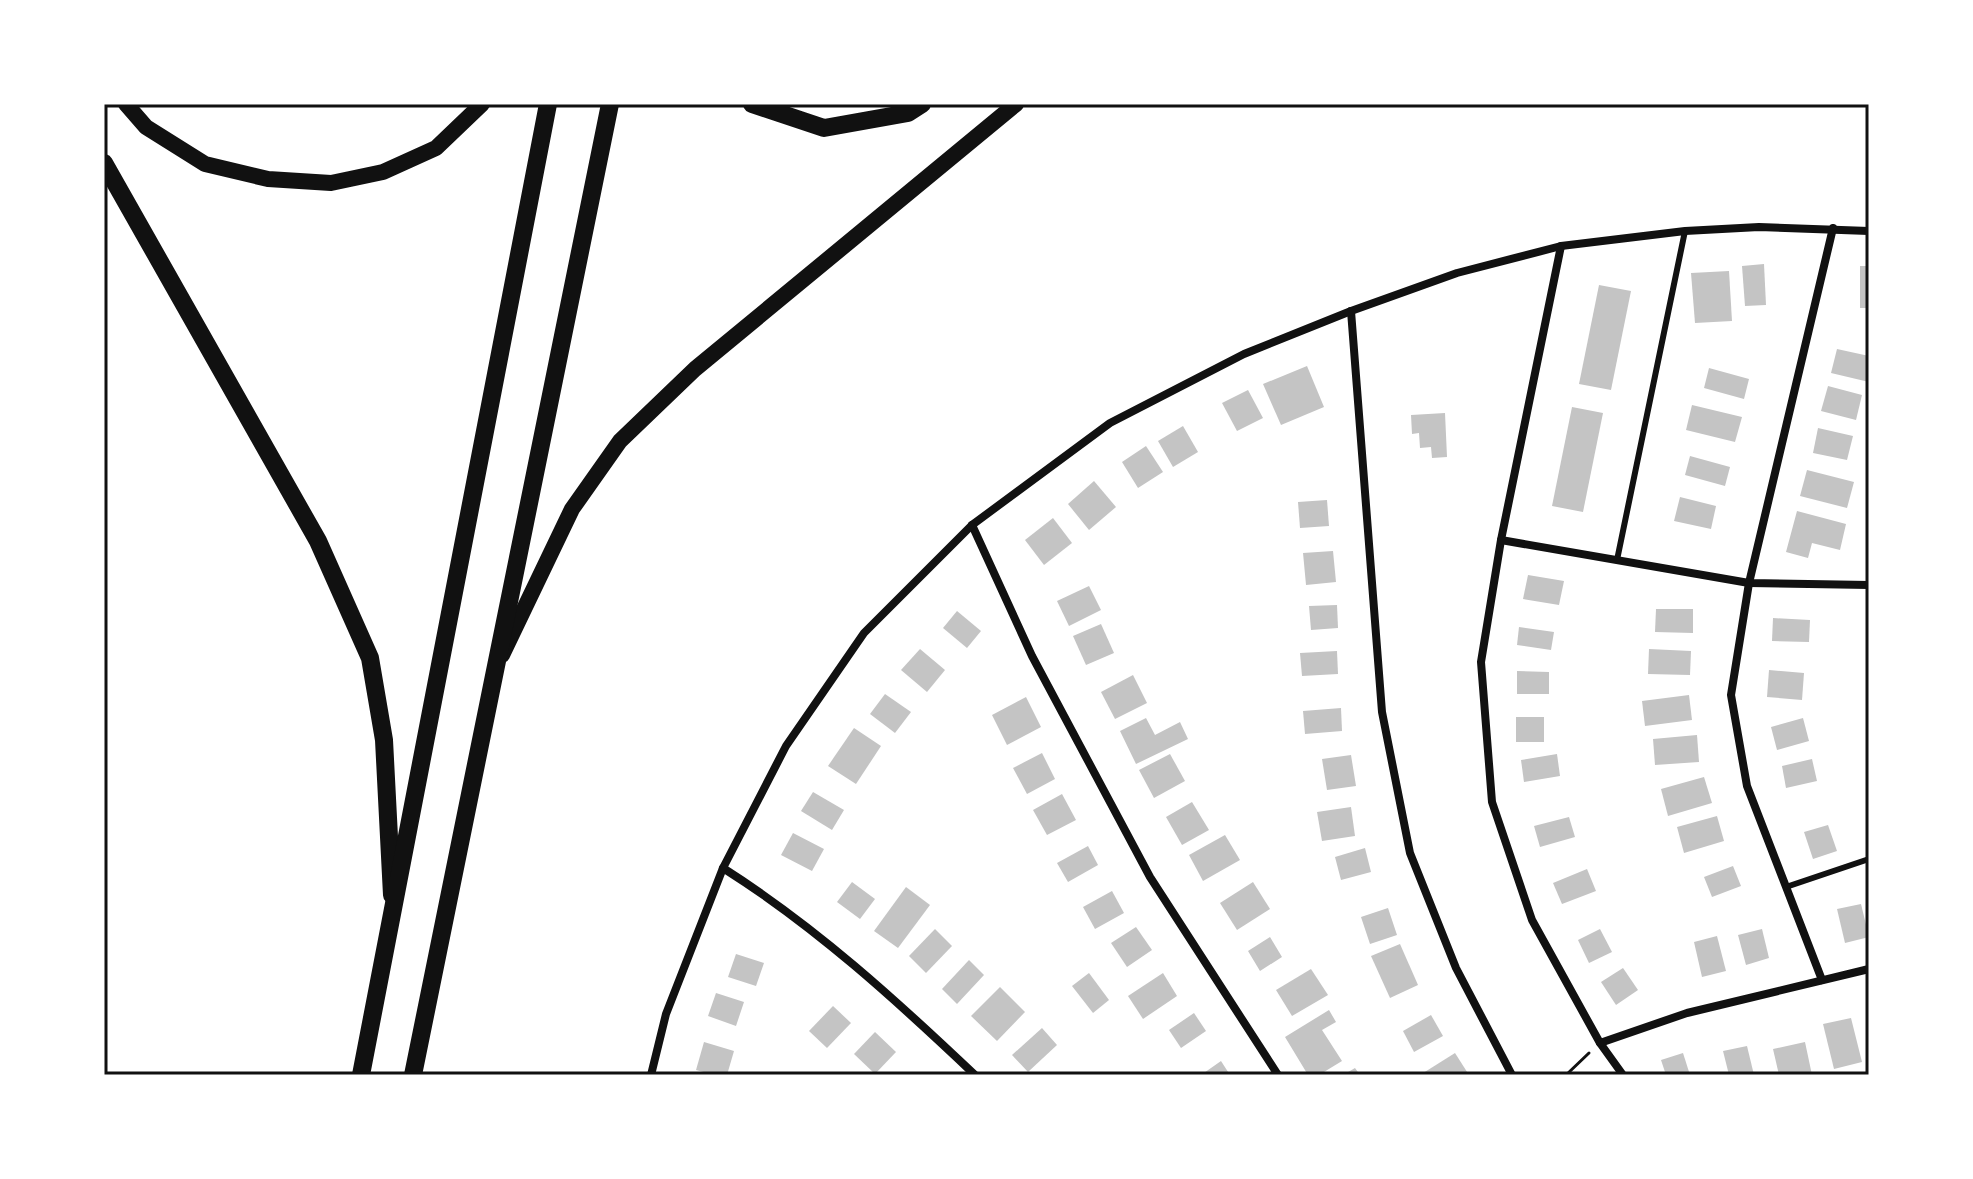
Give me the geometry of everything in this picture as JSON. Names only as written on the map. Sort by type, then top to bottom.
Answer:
[{"type":"main road","points":[[126,104],[146,127],[205,164],[268,179],[331,183],[383,172],[436,148],[482,104]]},
{"type":"main road","points":[[361,1075],[548,104]]},
{"type":"main road","points":[[413,1075],[610,104]]},
{"type":"main road","points":[[752,104],[824,128],[908,113],[922,104]]},
{"type":"main road","points":[[495,671],[572,509],[620,441],[695,369],[1016,104]]},
{"type":"main road","points":[[104,163],[318,541],[370,658],[384,740],[393,916]]},
{"type":"street","points":[[651,1075],[666,1014],[723,868],[786,746],[864,633],[972,525],[1110,423],[1244,354],[1351,311],[1457,273],[1561,246],[1685,231],[1759,227],[1869,231]]},
{"type":"street","points":[[1822,980],[1747,786],[1731,695],[1749,583],[1833,228]]},
{"type":"street","points":[[1561,246],[1501,540],[1481,662],[1492,802],[1532,920],[1600,1043],[1623,1075]]},
{"type":"street","points":[[1351,311],[1382,712],[1410,853],[1456,968],[1512,1075]]},
{"type":"street","points":[[972,525],[1032,656],[1150,877],[1278,1075]]},
{"type":"street","points":[[1501,540],[1749,583],[1869,585]]},
{"type":"street","points":[[723,868],[793,914],[892,996],[975,1075]]},
{"type":"street","points":[[1600,1043],[1687,1013],[1869,969]]},
{"type":"lane","points":[[1617,560],[1685,231]]},
{"type":"lane","points":[[1786,887],[1869,859]]},
{"type":"path","points":[[1566,1075],[1600,1043]]},
{"type":"building","points":[[1764,264],[1766,305],[1745,306],[1742,266]]},
{"type":"building","points":[[1860,266],[1869,266],[1869,308],[1860,308]]},
{"type":"building","points":[[1729,271],[1732,321],[1695,323],[1691,273]]},
{"type":"building","points":[[1599,285],[1631,291],[1611,390],[1579,384]]},
{"type":"building","points":[[1837,349],[1869,356],[1869,382],[1831,373]]},
{"type":"building","points":[[1307,366],[1324,407],[1281,425],[1263,384]]},
{"type":"building","points":[[1709,368],[1749,379],[1744,399],[1704,388]]},
{"type":"building","points":[[1828,386],[1862,395],[1856,420],[1821,411]]},
{"type":"building","points":[[1248,390],[1263,418],[1237,431],[1222,403]]},
{"type":"building","points":[[1692,405],[1742,417],[1735,442],[1686,430]]},
{"type":"building","points":[[1572,407],[1603,413],[1583,512],[1552,506]]},
{"type":"building","points":[[1445,413],[1447,457],[1432,458],[1431,447],[1420,448],[1419,433],[1412,434],[1411,415]]},
{"type":"building","points":[[1183,426],[1198,452],[1173,467],[1158,441]]},
{"type":"building","points":[[1818,428],[1853,436],[1847,460],[1813,453]]},
{"type":"building","points":[[1146,446],[1163,472],[1138,488],[1122,462]]},
{"type":"building","points":[[1690,456],[1730,467],[1725,486],[1685,475]]},
{"type":"building","points":[[1807,470],[1854,482],[1847,508],[1800,496]]},
{"type":"building","points":[[1094,481],[1116,507],[1089,530],[1068,504]]},
{"type":"building","points":[[1680,497],[1716,506],[1711,529],[1674,521]]},
{"type":"building","points":[[1327,500],[1329,526],[1300,528],[1298,502]]},
{"type":"building","points":[[1797,511],[1846,524],[1840,550],[1812,543],[1808,558],[1786,552]]},
{"type":"building","points":[[1053,518],[1072,543],[1044,565],[1025,540]]},
{"type":"building","points":[[1333,551],[1336,582],[1306,585],[1303,553]]},
{"type":"building","points":[[1528,575],[1564,581],[1559,605],[1523,599]]},
{"type":"building","points":[[1089,586],[1101,610],[1069,626],[1057,601]]},
{"type":"building","points":[[1337,605],[1338,628],[1311,630],[1309,606]]},
{"type":"building","points":[[1656,609],[1693,609],[1693,633],[1655,632]]},
{"type":"building","points":[[957,611],[981,631],[967,648],[943,628]]},
{"type":"building","points":[[1773,618],[1810,620],[1809,642],[1772,641]]},
{"type":"building","points":[[1101,624],[1114,653],[1086,665],[1073,636]]},
{"type":"building","points":[[1519,627],[1554,632],[1551,650],[1517,645]]},
{"type":"building","points":[[920,649],[945,670],[927,692],[901,670]]},
{"type":"building","points":[[1649,649],[1691,651],[1690,675],[1648,674]]},
{"type":"building","points":[[1337,651],[1338,674],[1302,676],[1300,653]]},
{"type":"building","points":[[1769,670],[1804,673],[1802,700],[1767,697]]},
{"type":"building","points":[[1517,671],[1549,672],[1549,694],[1517,694]]},
{"type":"building","points":[[1133,675],[1147,703],[1115,719],[1101,692]]},
{"type":"building","points":[[885,694],[911,712],[895,733],[870,714]]},
{"type":"building","points":[[1689,695],[1692,720],[1645,726],[1642,701]]},
{"type":"building","points":[[1026,697],[1041,727],[1007,745],[992,715]]},
{"type":"building","points":[[1341,708],[1342,731],[1305,734],[1303,711]]},
{"type":"building","points":[[1516,717],[1544,717],[1544,742],[1516,742]]},
{"type":"building","points":[[1146,718],[1155,735],[1180,722],[1188,739],[1136,764],[1120,731]]},
{"type":"building","points":[[1803,718],[1809,741],[1777,750],[1771,727]]},
{"type":"building","points":[[854,728],[881,746],[856,784],[828,766]]},
{"type":"building","points":[[1697,735],[1699,762],[1655,765],[1653,739]]},
{"type":"building","points":[[1042,753],[1055,779],[1027,794],[1013,768]]},
{"type":"building","points":[[1170,754],[1185,781],[1154,798],[1139,770]]},
{"type":"building","points":[[1557,754],[1560,776],[1524,782],[1521,760]]},
{"type":"building","points":[[1351,755],[1356,786],[1327,790],[1322,759]]},
{"type":"building","points":[[1812,759],[1817,781],[1786,788],[1782,766]]},
{"type":"building","points":[[1704,777],[1712,803],[1668,816],[1661,789]]},
{"type":"building","points":[[813,792],[844,810],[832,830],[801,811]]},
{"type":"building","points":[[1062,794],[1076,820],[1047,835],[1033,810]]},
{"type":"building","points":[[1192,802],[1209,830],[1182,845],[1166,817]]},
{"type":"building","points":[[1351,807],[1355,836],[1322,841],[1317,812]]},
{"type":"building","points":[[1717,816],[1724,841],[1684,853],[1677,827]]},
{"type":"building","points":[[1569,817],[1575,837],[1540,847],[1534,826]]},
{"type":"building","points":[[1828,825],[1837,851],[1813,859],[1804,832]]},
{"type":"building","points":[[793,833],[824,849],[812,871],[781,855]]},
{"type":"building","points":[[1225,835],[1240,860],[1203,881],[1189,855]]},
{"type":"building","points":[[1088,846],[1098,865],[1068,882],[1057,863]]},
{"type":"building","points":[[1365,848],[1371,872],[1341,880],[1335,857]]},
{"type":"building","points":[[1733,866],[1741,886],[1712,897],[1704,877]]},
{"type":"building","points":[[1587,869],[1596,891],[1562,904],[1553,883]]},
{"type":"building","points":[[852,882],[875,899],[860,919],[837,902]]},
{"type":"building","points":[[1253,882],[1270,909],[1237,930],[1220,903]]},
{"type":"building","points":[[906,887],[930,905],[898,948],[874,931]]},
{"type":"building","points":[[1112,891],[1124,913],[1095,929],[1083,907]]},
{"type":"building","points":[[1861,904],[1869,937],[1845,943],[1837,909]]},
{"type":"building","points":[[1388,908],[1397,935],[1370,944],[1361,917]]},
{"type":"building","points":[[1136,927],[1152,950],[1127,967],[1111,943]]},
{"type":"building","points":[[935,929],[952,946],[926,973],[909,956]]},
{"type":"building","points":[[1600,929],[1612,952],[1589,963],[1578,940]]},
{"type":"building","points":[[1762,929],[1769,958],[1746,965],[1738,935]]},
{"type":"building","points":[[1717,936],[1726,971],[1702,977],[1694,942]]},
{"type":"building","points":[[1270,937],[1282,957],[1260,971],[1248,951]]},
{"type":"building","points":[[1400,944],[1418,985],[1390,998],[1371,956]]},
{"type":"building","points":[[736,954],[764,963],[756,986],[728,977]]},
{"type":"building","points":[[969,960],[984,975],[957,1004],[942,989]]},
{"type":"building","points":[[1623,968],[1638,990],[1616,1005],[1601,982]]},
{"type":"building","points":[[1311,969],[1328,995],[1292,1016],[1276,990]]},
{"type":"building","points":[[1089,973],[1109,1000],[1093,1013],[1072,986]]},
{"type":"building","points":[[1163,973],[1177,996],[1143,1019],[1128,996]]},
{"type":"building","points":[[1000,987],[1025,1012],[997,1041],[971,1016]]},
{"type":"building","points":[[716,993],[744,1002],[736,1026],[708,1016]]},
{"type":"building","points":[[833,1006],[851,1023],[827,1048],[809,1031]]},
{"type":"building","points":[[1329,1010],[1336,1022],[1322,1030],[1342,1061],[1319,1075],[1308,1075],[1285,1037]]},
{"type":"building","points":[[1194,1013],[1206,1031],[1181,1048],[1169,1030]]},
{"type":"building","points":[[1431,1015],[1443,1036],[1414,1052],[1403,1031]]},
{"type":"building","points":[[1851,1018],[1862,1062],[1834,1069],[1823,1024]]},
{"type":"building","points":[[1042,1028],[1057,1045],[1028,1072],[1012,1055]]},
{"type":"building","points":[[875,1032],[896,1052],[875,1074],[854,1054]]},
{"type":"building","points":[[704,1042],[734,1051],[727,1075],[696,1070]]},
{"type":"building","points":[[1805,1042],[1812,1075],[1779,1075],[1773,1049]]},
{"type":"building","points":[[1747,1046],[1754,1075],[1729,1075],[1723,1051]]},
{"type":"building","points":[[1455,1053],[1469,1075],[1420,1075]]},
{"type":"building","points":[[1683,1053],[1690,1075],[1666,1075],[1661,1060]]},
{"type":"building","points":[[1221,1061],[1230,1075],[1201,1075]]},
{"type":"building","points":[[1355,1068],[1360,1075],[1343,1075]]}]
